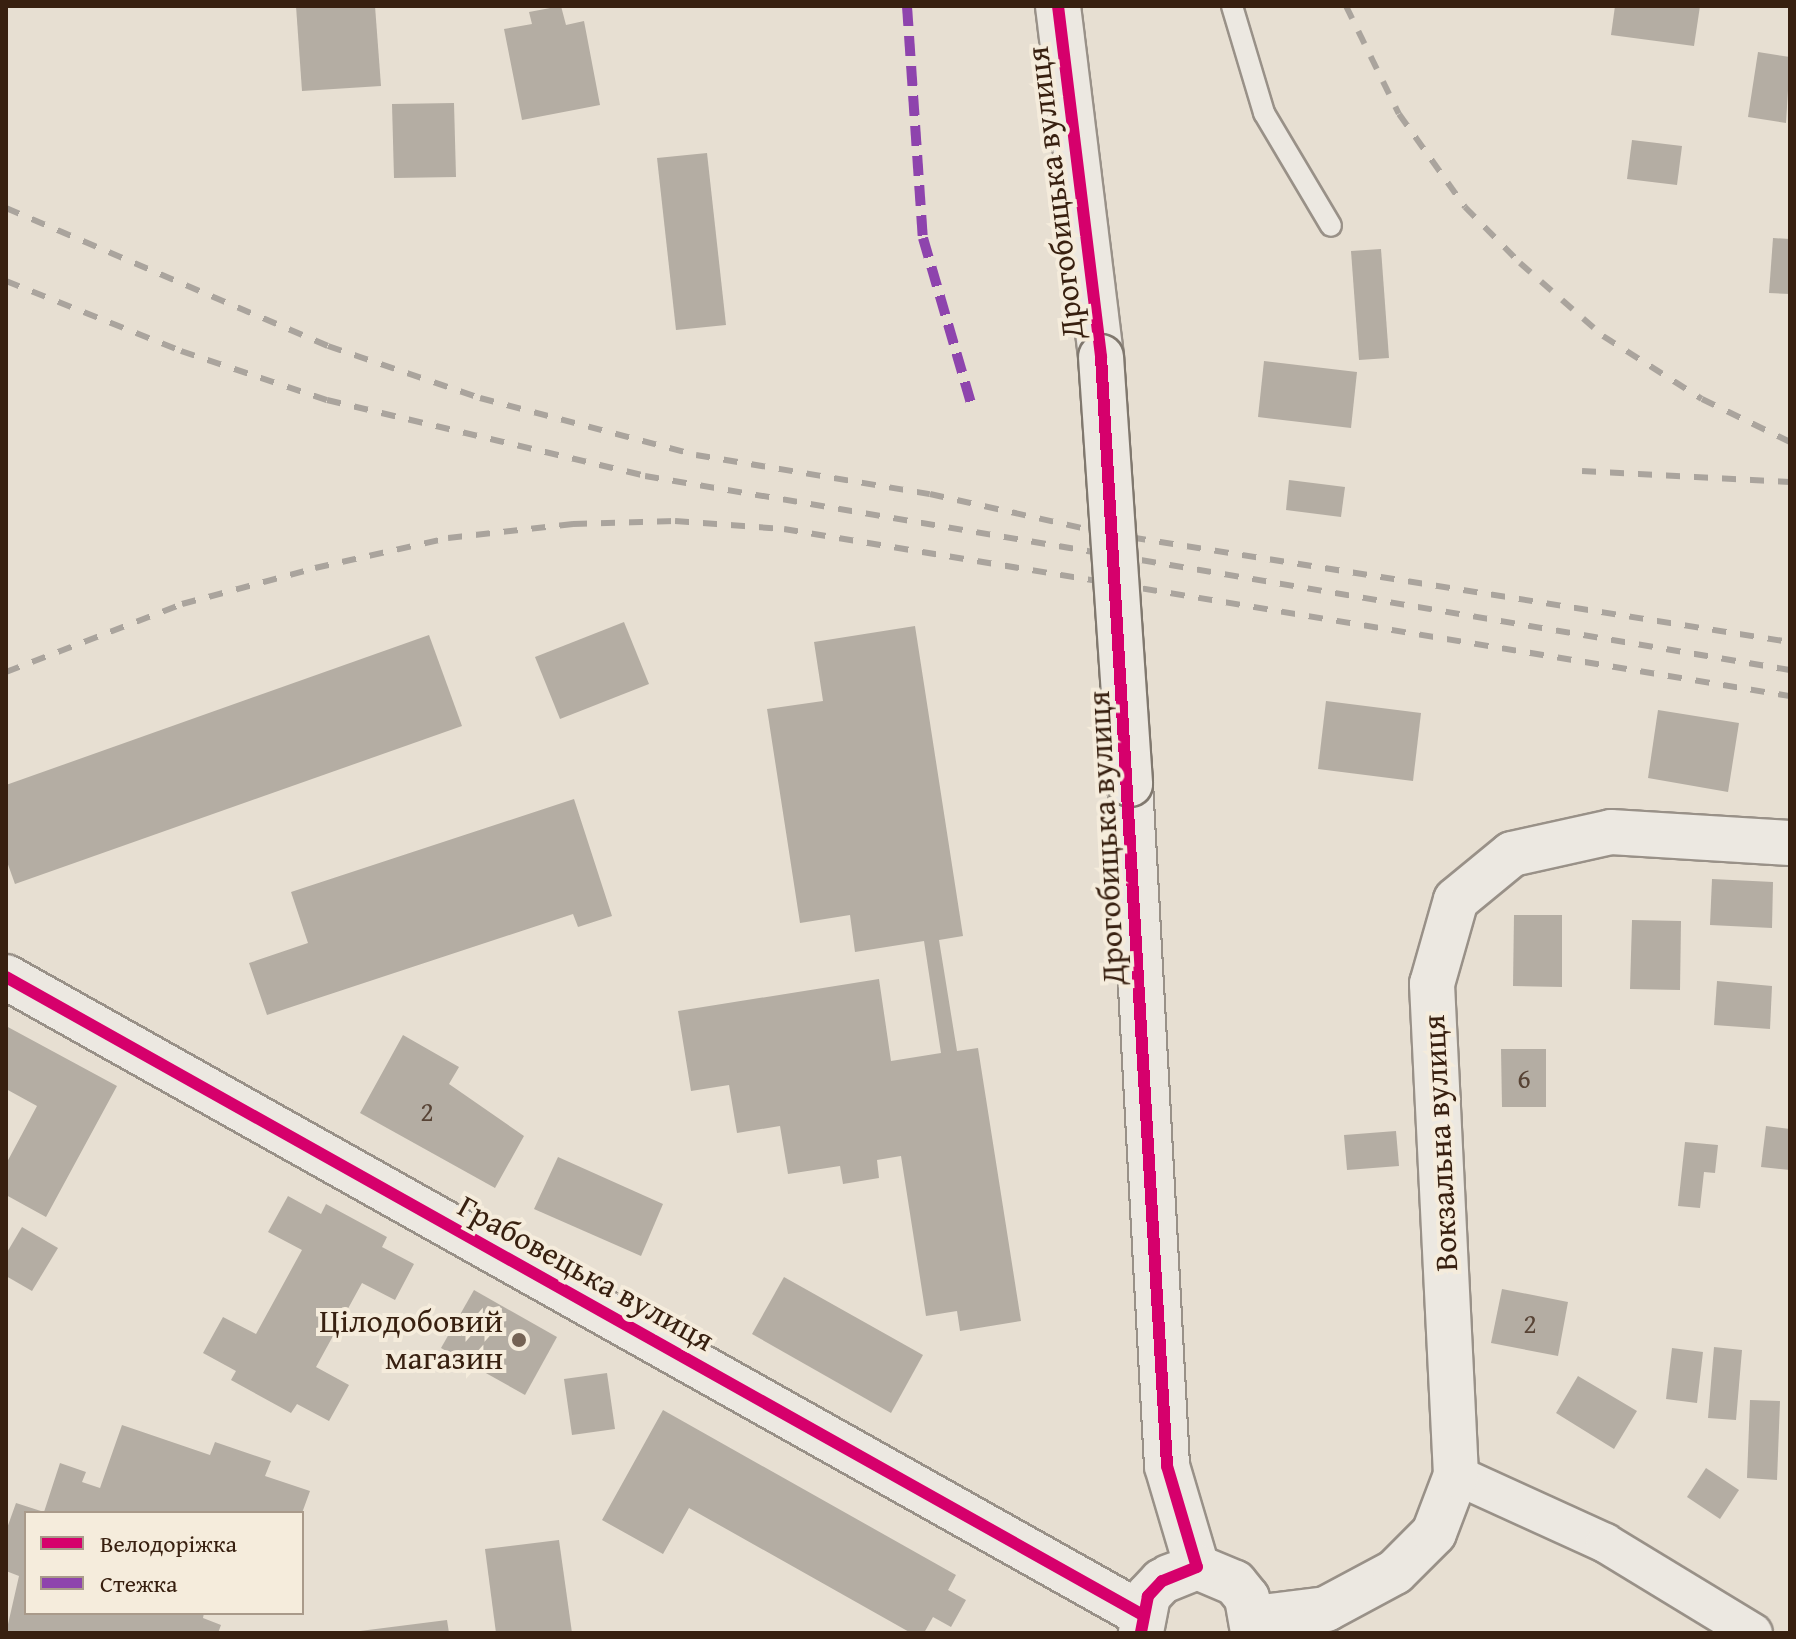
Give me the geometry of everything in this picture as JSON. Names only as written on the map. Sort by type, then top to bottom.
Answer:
[{"type":"street","name":"Дрогобицька вулиця","points":[[1058,6],[1101,357],[1130,784],[1167,1466],[1197,1567]]},
{"type":"street","name":"Вокзальна вулиця","points":[[1253,1625],[1326,1609],[1395,1572],[1434,1533],[1456,1475],[1432,984],[1456,900],[1512,854],[1611,832],[1790,843]]},
{"type":"street","name":"Грабовецька вулиця","points":[[6,977],[1141,1624]]},
{"type":"street","points":[[1456,1475],[1605,1543],[1753,1633]]},
{"type":"street","points":[[1141,1624],[1162,1581],[1197,1567],[1235,1583],[1253,1625]]},
{"type":"lane","points":[[1232,6],[1264,113],[1331,226]]},
{"type":"building","points":[[296,6],[375,6],[381,86],[302,91]]},
{"type":"building","points":[[561,6],[566,25],[584,21],[600,105],[522,120],[504,29],[532,24],[529,12]]},
{"type":"building","points":[[1615,6],[1700,6],[1694,46],[1611,35]]},
{"type":"building","points":[[1758,52],[1790,57],[1786,123],[1748,117]]},
{"type":"building","points":[[454,103],[456,177],[394,178],[392,104]]},
{"type":"building","points":[[1632,140],[1682,146],[1677,185],[1627,179]]},
{"type":"building","points":[[707,153],[726,325],[676,330],[657,158]]},
{"type":"building","points":[[1773,238],[1790,239],[1790,294],[1769,293]]},
{"type":"building","points":[[1381,249],[1389,358],[1359,360],[1351,251]]},
{"type":"building","points":[[1264,361],[1357,372],[1351,428],[1258,417]]},
{"type":"building","points":[[1289,480],[1345,487],[1341,517],[1286,510]]},
{"type":"building","points":[[624,622],[649,684],[560,719],[535,657]]},
{"type":"building","points":[[915,626],[963,936],[939,940],[957,1051],[978,1048],[1021,1321],[960,1331],[957,1311],[926,1316],[901,1156],[877,1160],[879,1178],[843,1184],[840,1166],[788,1174],[780,1126],[737,1133],[729,1085],[691,1091],[678,1011],[879,979],[891,1061],[941,1053],[924,941],[855,952],[850,915],[800,923],[767,709],[823,701],[814,642]]},
{"type":"building","points":[[429,635],[462,726],[15,884],[6,859],[6,785]]},
{"type":"building","points":[[1326,701],[1421,713],[1413,781],[1318,769]]},
{"type":"building","points":[[1658,710],[1739,723],[1728,792],[1648,778]]},
{"type":"building","points":[[574,799],[612,916],[578,927],[573,914],[267,1015],[249,963],[308,943],[291,892]]},
{"type":"building","points":[[1712,879],[1773,882],[1772,928],[1710,925]]},
{"type":"building","points":[[1514,915],[1562,915],[1562,987],[1513,986]]},
{"type":"building","points":[[1632,920],[1681,921],[1680,990],[1630,989]]},
{"type":"building","points":[[1717,981],[1772,986],[1770,1029],[1714,1025]]},
{"type":"building","points":[[6,1026],[117,1086],[46,1217],[6,1195],[6,1164],[37,1106],[6,1089]]},
{"type":"building","points":[[403,1035],[459,1067],[449,1084],[524,1136],[495,1188],[360,1113]]},
{"type":"building","points":[[1501,1049],[1546,1049],[1546,1107],[1502,1107]]},
{"type":"building","points":[[1766,1126],[1790,1129],[1790,1170],[1761,1167]]},
{"type":"building","points":[[1396,1131],[1399,1166],[1347,1170],[1344,1135]]},
{"type":"building","points":[[1685,1142],[1718,1145],[1715,1173],[1704,1172],[1700,1208],[1678,1206]]},
{"type":"building","points":[[558,1157],[663,1204],[641,1256],[534,1209]]},
{"type":"building","points":[[288,1196],[321,1214],[326,1204],[387,1237],[382,1247],[414,1264],[395,1300],[362,1283],[316,1367],[349,1385],[329,1421],[297,1404],[291,1413],[231,1380],[236,1371],[203,1353],[223,1317],[256,1334],[302,1250],[268,1232]]},
{"type":"building","points":[[22,1227],[58,1248],[32,1291],[6,1276],[6,1254]]},
{"type":"building","points":[[784,1277],[923,1355],[891,1413],[752,1334]]},
{"type":"building","points":[[1502,1289],[1568,1302],[1558,1356],[1491,1343]]},
{"type":"building","points":[[474,1290],[557,1337],[525,1395],[441,1348]]},
{"type":"building","points":[[1714,1347],[1742,1350],[1736,1420],[1708,1418]]},
{"type":"building","points":[[1672,1348],[1703,1352],[1697,1403],[1666,1399]]},
{"type":"building","points":[[607,1373],[615,1429],[572,1435],[564,1379]]},
{"type":"building","points":[[1578,1376],[1637,1411],[1614,1449],[1556,1413]]},
{"type":"building","points":[[1750,1400],[1780,1401],[1777,1480],[1747,1478]]},
{"type":"building","points":[[663,1410],[956,1575],[948,1590],[966,1600],[951,1627],[933,1617],[924,1633],[911,1633],[689,1508],[663,1554],[602,1520]]},
{"type":"building","points":[[122,1425],[210,1455],[215,1442],[271,1461],[265,1476],[310,1491],[303,1511],[44,1511],[60,1463],[86,1472],[82,1482],[100,1488]]},
{"type":"building","points":[[1706,1468],[1739,1490],[1720,1519],[1687,1497]]},
{"type":"building","points":[[16,1503],[41,1511],[24,1511],[24,1615],[204,1615],[203,1618],[221,1625],[218,1633],[6,1633],[19,1576],[6,1571],[6,1531]]},
{"type":"building","points":[[559,1540],[572,1633],[496,1633],[485,1549]]},
{"type":"building","points":[[447,1620],[449,1633],[360,1633],[360,1631]]},
{"type":"railway","points":[[1346,6],[1399,114],[1465,207],[1520,263],[1603,336],[1702,399],[1790,442]]},
{"type":"railway","points":[[6,208],[328,346],[480,398],[696,455],[930,494],[1104,533],[1790,642]]},
{"type":"railway","points":[[6,281],[181,351],[327,400],[645,476],[1790,670]]},
{"type":"railway","points":[[1582,471],[1790,482]]},
{"type":"railway","points":[[6,672],[182,604],[315,568],[448,538],[573,524],[675,521],[784,529],[1790,696]]},
{"type":"marked path","points":[[907,6],[923,238],[972,407]]},
{"type":"cycle path","points":[[1058,6],[1101,357],[1167,1466],[1197,1567],[1162,1581],[1148,1596],[1141,1633]]},
{"type":"cycle path","points":[[6,977],[1141,1614]]},
{"type":"place","name":"Цілодобовий магазин","points":[[519,1340]]}]
